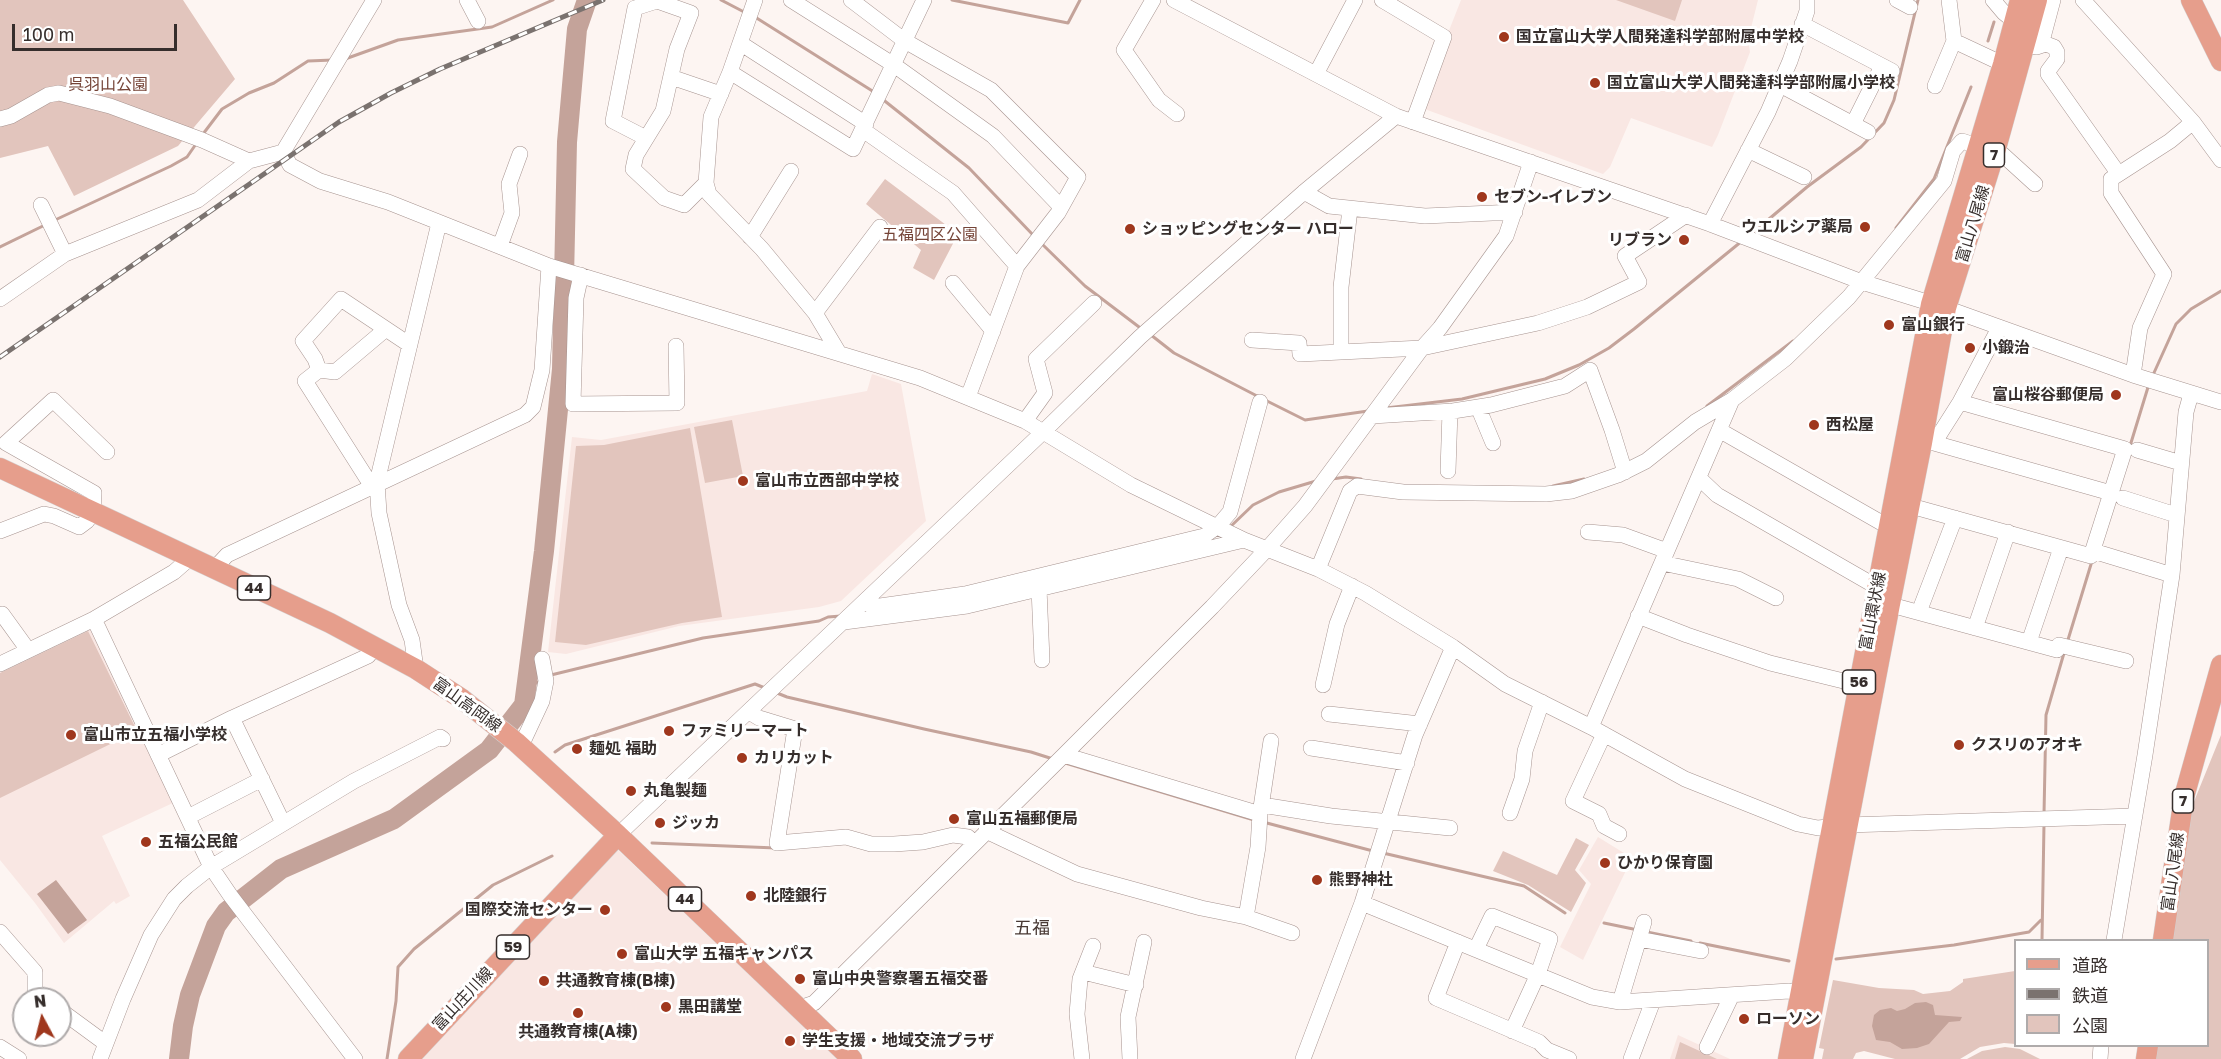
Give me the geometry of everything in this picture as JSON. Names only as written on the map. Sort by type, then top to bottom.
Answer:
[{"type":"main road","name":"富山八尾線","points":[[2020,0],[2027,35]]},
{"type":"main road","name":"富山八尾線","points":[[1939,306],[1986,149],[2027,35],[2037,0]]},
{"type":"main road","points":[[2190,0],[2221,61]]},
{"type":"main road","name":"富山八尾線","points":[[1986,149],[2003,64],[2027,35]]},
{"type":"main road","name":"富山環状線","points":[[1880,597],[1902,503],[1921,442],[1939,306]]},
{"type":"main road","name":"富山高岡線","points":[[0,468],[330,623],[416,669],[462,699],[519,744],[618,835],[852,1059]]},
{"type":"main road","name":"富山環状線","points":[[1803,1059],[1808,995],[1866,687],[1890,525],[1902,503]]},
{"type":"main road","name":"富山八尾線","points":[[2163,939],[2184,797],[2221,665]]},
{"type":"main road","name":"富山庄川線","points":[[408,1059],[618,835]]},
{"type":"main road","name":"富山環状線","points":[[1788,1059],[1808,995]]},
{"type":"street","points":[[0,299],[65,254],[198,200],[249,161],[283,152],[374,0]]},
{"type":"street","points":[[467,0],[478,21]]},
{"type":"street","points":[[791,0],[894,65],[993,136],[1061,207]]},
{"type":"street","points":[[851,0],[905,41],[991,90],[1078,177],[1061,207],[1017,266],[968,397]]},
{"type":"street","points":[[730,72],[853,149],[924,0]]},
{"type":"street","points":[[1153,0],[1124,50],[1159,100],[1177,114]]},
{"type":"street","points":[[1174,0],[1396,116],[1686,215],[1857,280],[1939,306],[2145,379],[2221,402]]},
{"type":"street","points":[[1316,74],[1355,0]]},
{"type":"street","points":[[1382,0],[1444,37],[1413,122]]},
{"type":"street","points":[[1710,224],[1780,85],[1807,11],[1807,0]]},
{"type":"street","points":[[1935,86],[1954,41],[1949,0]]},
{"type":"street","points":[[1993,0],[2002,12],[2027,35],[2050,45],[2057,52],[2057,59],[2048,74],[2118,173]]},
{"type":"street","points":[[2027,35],[2053,0]]},
{"type":"street","points":[[2083,0],[2193,122],[2221,160]]},
{"type":"street","points":[[646,138],[613,121],[635,8],[657,1],[691,13],[678,50],[663,111],[636,155],[633,169],[664,198],[684,205],[706,183]]},
{"type":"street","points":[[751,9],[730,72],[711,117],[706,183],[709,194],[750,237],[815,313],[839,353]]},
{"type":"street","points":[[1802,24],[1887,69],[1853,124]]},
{"type":"street","points":[[1954,41],[2003,64]]},
{"type":"street","points":[[740,44],[864,127],[953,193],[1017,266]]},
{"type":"street","points":[[671,77],[721,94]]},
{"type":"street","points":[[1780,85],[1868,132]]},
{"type":"street","points":[[0,119],[11,116],[48,95],[59,93],[110,106],[192,136],[249,161]]},
{"type":"street","points":[[618,835],[1145,333],[1304,192],[1396,116]]},
{"type":"street","points":[[2145,379],[2140,327],[2164,274],[2111,193],[2111,179],[2170,141],[2193,122]]},
{"type":"street","points":[[1318,569],[1350,491],[1357,486],[1403,492],[1546,494],[1572,491],[1623,468],[1646,461],[1695,422],[1732,400],[1785,359],[1849,297],[1857,280],[1944,181],[1953,151],[1962,141],[2002,154],[2035,184]]},
{"type":"street","points":[[1748,150],[1804,177]]},
{"type":"street","points":[[283,152],[290,165],[320,181],[388,202],[553,267],[920,378],[1025,421],[1131,484],[1229,532],[1318,569],[1352,586],[1453,647],[1505,684],[1597,730],[1685,779],[1798,824],[1818,828],[2135,816]]},
{"type":"street","points":[[500,246],[512,213],[509,184],[520,154]]},
{"type":"street","points":[[799,1008],[814,1003],[1064,755],[1267,549],[1330,473],[1422,348],[1440,328],[1506,236],[1531,162]]},
{"type":"street","points":[[750,237],[791,171]]},
{"type":"street","points":[[1304,192],[1329,206],[1350,209],[1425,216],[1515,212]]},
{"type":"street","points":[[40,205],[65,254]]},
{"type":"street","points":[[1341,352],[1341,287],[1350,209]]},
{"type":"street","points":[[1252,340],[1299,343],[1300,354],[1422,348],[1538,323],[1587,307],[1639,282],[1625,256],[1686,215]]},
{"type":"street","points":[[374,484],[439,223]]},
{"type":"street","points":[[815,313],[880,227]]},
{"type":"street","points":[[213,569],[227,555],[525,415],[532,407],[542,370],[553,267]]},
{"type":"street","points":[[578,274],[573,404],[677,403],[676,346]]},
{"type":"street","points":[[952,283],[993,331]]},
{"type":"street","points":[[319,370],[315,358],[303,341],[341,299],[410,345]]},
{"type":"street","points":[[1025,421],[1045,393],[1035,359],[1094,303]]},
{"type":"street","points":[[2000,328],[1960,402],[1921,442],[2117,495],[2176,515]]},
{"type":"street","points":[[386,329],[335,372],[319,370],[305,381],[374,484],[399,605],[412,640],[416,669]]},
{"type":"street","points":[[1372,416],[1478,407],[1564,386],[1590,370],[1623,468]]},
{"type":"street","points":[[2114,939],[2172,575],[2186,412],[2191,394]]},
{"type":"street","points":[[0,531],[44,514],[79,527],[93,512],[94,493],[6,442],[53,400],[107,452]]},
{"type":"street","points":[[1618,834],[1604,826],[1599,814],[1573,801],[1638,616],[1732,400]]},
{"type":"street","points":[[1229,532],[1230,512],[1260,402]]},
{"type":"street","points":[[1960,402],[2125,449],[2117,495],[2097,553]]},
{"type":"street","points":[[1478,407],[1493,443]]},
{"type":"street","points":[[1448,471],[1450,411]]},
{"type":"street","points":[[1719,430],[1880,522],[1890,525]]},
{"type":"street","points":[[2137,450],[2181,463]]},
{"type":"street","points":[[1698,478],[1717,495],[1880,597],[1920,612],[2057,650],[2066,647],[2126,661]]},
{"type":"street","points":[[1902,503],[2061,548],[2091,556],[2097,553],[2172,575]]},
{"type":"street","points":[[1920,612],[1955,518]]},
{"type":"street","points":[[844,621],[967,606],[1039,588],[1229,532]]},
{"type":"street","points":[[861,604],[873,607],[965,594],[1204,536],[1229,532]]},
{"type":"street","points":[[1588,532],[1623,535],[1664,557],[1738,579],[1776,598]]},
{"type":"street","points":[[1974,628],[2008,532]]},
{"type":"street","points":[[2029,642],[2061,548]]},
{"type":"street","points":[[0,664],[94,619],[174,572],[190,558]]},
{"type":"street","points":[[1323,685],[1337,624],[1352,586]]},
{"type":"street","points":[[1039,588],[1042,660]]},
{"type":"street","points":[[2,614],[28,650]]},
{"type":"street","points":[[1638,616],[1770,663],[1866,687]]},
{"type":"street","points":[[94,619],[211,867],[355,1059]]},
{"type":"street","points":[[158,755],[232,718],[368,656],[375,647]]},
{"type":"street","points":[[1303,1059],[1362,903],[1420,724],[1453,647]]},
{"type":"street","points":[[519,744],[542,700],[544,672]]},
{"type":"street","points":[[1510,813],[1522,779],[1525,751],[1542,702]]},
{"type":"street","points":[[749,712],[759,718],[795,729],[777,843],[846,837],[871,844],[894,844],[923,842],[953,835],[968,837],[974,843]]},
{"type":"street","points":[[1329,714],[1420,724]]},
{"type":"street","points":[[232,718],[283,823]]},
{"type":"street","points":[[100,1059],[151,935],[174,899],[211,867],[283,823],[354,781],[440,737],[443,739]]},
{"type":"street","points":[[1246,917],[1258,847],[1271,741]]},
{"type":"street","points":[[1311,748],[1407,763]]},
{"type":"street","points":[[1064,755],[1261,809],[1450,828]]},
{"type":"street","points":[[188,817],[262,779]]},
{"type":"street","points":[[986,831],[1077,874],[1201,908],[1246,917],[1292,933]]},
{"type":"street","points":[[1362,903],[1592,997],[1620,1002],[1789,991],[1808,995]]},
{"type":"street","points":[[1476,949],[1492,916],[1550,939],[1538,974],[1512,1031]]},
{"type":"street","points":[[1620,1002],[1641,930],[1701,951]]},
{"type":"street","points":[[0,932],[35,972],[35,987]]},
{"type":"street","points":[[1130,1059],[1128,1017],[1144,942]]},
{"type":"street","points":[[1458,942],[1436,998],[1539,1042],[1547,1050],[1569,1059]]},
{"type":"street","points":[[1082,1059],[1077,1014],[1080,979],[1093,946]]},
{"type":"street","points":[[1083,972],[1136,985]]},
{"type":"street","points":[[1707,1047],[1732,996]]},
{"type":"street","points":[[1631,1059],[1653,1001]]},
{"type":"street","points":[[72,1019],[105,1043]]},
{"type":"street","points":[[0,1047],[19,1059]]},
{"type":"shaded area","points":[[1461,0],[1758,0],[1748,40],[1750,52],[1712,147],[1631,118],[1610,167],[1603,174],[1419,107]]},
{"type":"shaded area","name":"富山市立西部中学校","points":[[872,374],[901,384],[926,521],[841,601],[819,607],[679,626],[566,654],[548,652],[572,437],[601,440],[867,391]]},
{"type":"shaded area","name":"富山市立五福小学校","points":[[85,627],[92,630],[175,802],[102,836],[130,896],[116,904],[114,901],[64,943],[0,860],[0,668]]},
{"type":"shaded area","points":[[1598,837],[1632,858],[1583,960],[1560,947],[1591,884],[1579,870]]},
{"type":"shaded area","name":"富山大学 五福キャンパス","points":[[617,849],[838,1059],[416,1059]]},
{"type":"shaded area","points":[[56,880],[87,920],[68,934],[37,894]]},
{"type":"shaded area","points":[[1926,1002],[1933,1005],[1935,1015],[1962,1017],[1960,1021],[1949,1022],[1929,1044],[1917,1048],[1902,1049],[1890,1042],[1876,1040],[1872,1026],[1874,1015],[1880,1010],[1891,1008],[1897,1011],[1915,1003]]},
{"type":"shaded area","points":[[1678,1035],[1730,1059],[1670,1059]]},
{"type":"green space","name":"呉羽山公園","points":[[0,0],[183,0],[235,79],[178,146],[74,196],[48,146],[0,158]]},
{"type":"green space","points":[[1616,0],[1682,0],[1675,21]]},
{"type":"green space","name":"五福四区公園","points":[[885,179],[958,234],[934,280],[913,268],[921,250],[866,204]]},
{"type":"green space","points":[[732,420],[743,476],[705,483],[694,427]]},
{"type":"green space","points":[[690,428],[722,617],[682,623],[586,645],[555,642],[576,446],[604,445]]},
{"type":"green space","points":[[88,631],[137,731],[0,798],[0,673]]},
{"type":"green space","points":[[2221,735],[2221,1059],[2153,1059],[2155,1047],[2209,1047],[2209,939],[2172,939],[2193,804]]},
{"type":"green space","points":[[1576,838],[1589,845],[1575,870],[1586,883],[1571,912],[1528,885],[1493,871],[1503,851],[1557,875]]},
{"type":"green space","points":[[2014,971],[2014,1044],[2004,1043],[1980,1047],[1960,1059],[1895,1059],[1864,1051],[1856,1053],[1853,1059],[1822,1059],[1824,1049],[1819,1048],[1833,980],[1879,988],[1914,990],[1923,994],[1950,991],[1963,982],[1963,979]]},
{"type":"green space","points":[[1680,1042],[1717,1059],[1675,1059]]},
{"type":"green space","points":[[2005,1047],[2020,1049],[2040,1059],[1967,1059],[1982,1051]]},
{"type":"waterway","points":[[345,59],[398,40],[492,27],[553,0]]},
{"type":"waterway","points":[[179,1059],[190,995],[216,926],[226,912],[281,869],[394,819],[489,750],[524,705],[544,551],[562,369],[567,142],[577,29],[587,0]]},
{"type":"waterway","points":[[721,0],[746,13]]},
{"type":"waterway","points":[[952,0],[1068,23],[1080,0]]},
{"type":"waterway","points":[[1750,235],[1807,187],[1861,147],[1884,123],[1894,100],[1918,0]]},
{"type":"waterway","points":[[755,17],[874,92]]},
{"type":"waterway","points":[[1988,41],[1994,22]]},
{"type":"waterway","points":[[203,134],[222,109],[249,93],[274,83],[308,61],[333,60]]},
{"type":"waterway","points":[[1896,228],[1934,179],[1971,87]]},
{"type":"waterway","points":[[881,98],[969,168],[1034,236]]},
{"type":"waterway","points":[[55,220],[171,166],[187,157],[196,144]]},
{"type":"waterway","points":[[0,247],[47,224]]},
{"type":"waterway","points":[[1386,408],[1462,399],[1545,379],[1579,365],[1609,348],[1634,329],[1742,241]]},
{"type":"waterway","points":[[1041,243],[1085,286],[1143,330]]},
{"type":"waterway","points":[[2153,375],[2176,324],[2191,309],[2221,291]]},
{"type":"waterway","points":[[1151,335],[1174,353],[1259,397]]},
{"type":"waterway","points":[[1707,406],[1793,341]]},
{"type":"waterway","points":[[2130,446],[2149,384]]},
{"type":"waterway","points":[[1265,400],[1305,420],[1368,411]]},
{"type":"waterway","points":[[1332,479],[1346,477],[1361,479]]},
{"type":"waterway","points":[[1553,486],[1584,479]]},
{"type":"waterway","points":[[1229,528],[1253,505],[1279,492],[1316,481]]},
{"type":"waterway","points":[[2067,643],[2092,561]]},
{"type":"waterway","points":[[551,675],[703,638],[841,616]]},
{"type":"waterway","points":[[2044,814],[2046,715],[2064,653]]},
{"type":"waterway","points":[[528,687],[540,681]]},
{"type":"waterway","points":[[555,752],[565,745],[755,684],[765,688]]},
{"type":"waterway","points":[[777,693],[1053,759]]},
{"type":"waterway","points":[[1062,762],[1254,820]]},
{"type":"waterway","points":[[1263,822],[1373,851]]},
{"type":"waterway","points":[[2042,939],[2044,824]]},
{"type":"waterway","points":[[652,843],[776,848]]},
{"type":"waterway","points":[[1383,853],[1524,886],[1565,913]]},
{"type":"waterway","points":[[387,1059],[396,1001],[398,967],[414,949],[493,885],[552,856]]},
{"type":"waterway","points":[[1836,959],[1954,945],[2029,932],[2041,920]]},
{"type":"waterway","points":[[1604,923],[1638,930]]},
{"type":"waterway","points":[[1647,932],[1691,941]]},
{"type":"waterway","points":[[1700,943],[1789,961]]},
{"type":"railway","points":[[0,357],[339,122],[440,69],[603,0]]},
{"type":"place","name":"国立富山大学人間発達科学部附属中学校","points":[[1504,37]]},
{"type":"place","name":"国立富山大学人間発達科学部附属小学校","points":[[1595,83]]},
{"type":"place","name":"セブン-イレブン","points":[[1482,197]]},
{"type":"place","name":"ウエルシア薬局","points":[[1865,227]]},
{"type":"place","name":"ショッピングセンター ハロー","points":[[1130,229]]},
{"type":"place","name":"リブラン","points":[[1684,240]]},
{"type":"place","name":"富山銀行","points":[[1889,325]]},
{"type":"place","name":"小鍛治","points":[[1970,348]]},
{"type":"place","name":"富山桜谷郵便局","points":[[2116,395]]},
{"type":"place","name":"西松屋","points":[[1814,425]]},
{"type":"place","name":"富山市立西部中学校","points":[[743,481]]},
{"type":"place","name":"ファミリーマート","points":[[669,731]]},
{"type":"place","name":"富山市立五福小学校","points":[[71,735]]},
{"type":"place","name":"クスリのアオキ","points":[[1959,745]]},
{"type":"place","name":"麺処 福助","points":[[577,749]]},
{"type":"place","name":"カリカット","points":[[742,758]]},
{"type":"place","name":"丸亀製麺","points":[[631,791]]},
{"type":"place","name":"富山五福郵便局","points":[[954,819]]},
{"type":"place","name":"ジッカ","points":[[660,823]]},
{"type":"place","name":"五福公民館","points":[[146,842]]},
{"type":"place","name":"ひかり保育園","points":[[1605,863]]},
{"type":"place","name":"熊野神社","points":[[1317,880]]},
{"type":"place","name":"北陸銀行","points":[[751,896]]},
{"type":"place","name":"国際交流センター","points":[[605,910]]},
{"type":"place","name":"富山大学 五福キャンパス","points":[[622,954]]},
{"type":"place","name":"富山中央警察署五福交番","points":[[800,979]]},
{"type":"place","name":"共通教育棟(B棟)","points":[[544,981]]},
{"type":"place","name":"黒田講堂","points":[[666,1007]]},
{"type":"place","name":"共通教育棟(A棟)","points":[[578,1013]]},
{"type":"place","name":"ローソン","points":[[1744,1019]]},
{"type":"place","name":"学生支援・地域交流プラザ","points":[[790,1041]]},
{"type":"district","name":"五福","points":[[1032,928]]}]
